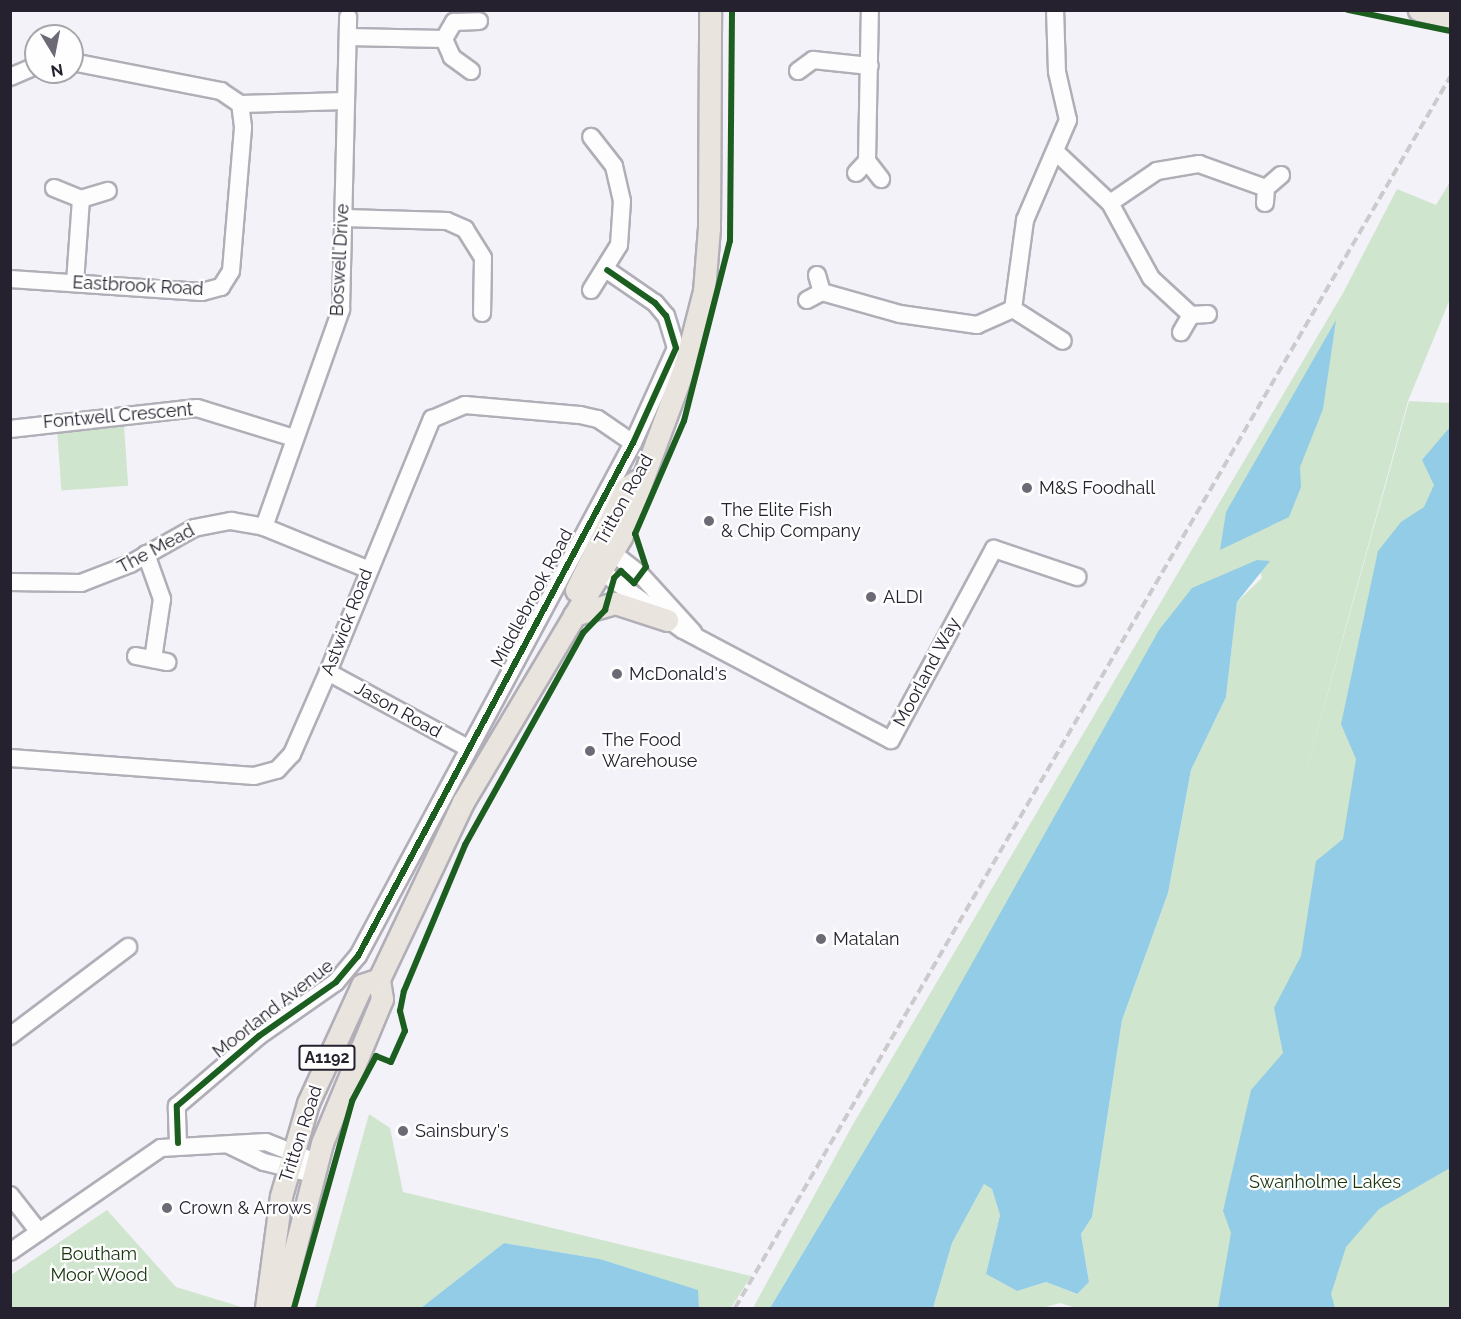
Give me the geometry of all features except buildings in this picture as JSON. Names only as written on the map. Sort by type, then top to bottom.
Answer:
[{"type":"main road","name":"Tritton Road","points":[[280,1308],[315,1168],[382,999],[379,980],[463,802],[571,616],[606,547],[633,511],[639,480],[685,365],[704,291],[710,228],[710,10]]},
{"type":"main road","points":[[1419,10],[1450,17]]},
{"type":"main road","points":[[571,616],[615,603],[667,620]]},
{"type":"main road","name":"Tritton Road","points":[[267,1299],[290,1160],[308,1103],[362,985],[379,980]]},
{"type":"main road","points":[[308,1103],[327,1088],[341,1055],[366,1043]]},
{"type":"street","points":[[870,10],[870,66],[862,167],[881,179]]},
{"type":"street","points":[[1014,309],[1025,220],[1057,153],[1068,120],[1057,72],[1054,10]]},
{"type":"street","name":"Boswell Drive","points":[[264,527],[341,309],[348,17]]},
{"type":"street","points":[[444,39],[454,22],[479,21]]},
{"type":"street","points":[[348,37],[444,39]]},
{"type":"street","points":[[444,39],[452,57],[471,71]]},
{"type":"street","points":[[798,70],[807,56],[870,66]]},
{"type":"street","points":[[84,64],[221,91],[240,104],[346,101]]},
{"type":"street","points":[[10,77],[24,71]]},
{"type":"street","name":"Eastbrook Road","points":[[10,279],[202,292],[228,281],[243,127],[240,104]]},
{"type":"street","points":[[591,137],[620,178],[621,233],[607,270],[591,290]]},
{"type":"street","points":[[1057,153],[1110,203],[1151,278],[1199,314],[1181,332]]},
{"type":"street","points":[[1110,203],[1157,171],[1185,164],[1214,167],[1265,195],[1281,175]]},
{"type":"street","points":[[54,188],[81,200],[108,191]]},
{"type":"street","points":[[75,283],[81,200]]},
{"type":"street","points":[[344,218],[447,221],[465,229],[483,258],[482,313]]},
{"type":"street","name":"Middlebrook Road","points":[[358,956],[633,443],[676,348],[666,316],[655,303],[607,270]]},
{"type":"street","points":[[817,275],[822,292]]},
{"type":"street","points":[[807,300],[822,292],[900,314],[977,325],[1014,309]]},
{"type":"street","points":[[1014,309],[1063,341]]},
{"type":"street","name":"Astwick Road","points":[[10,758],[267,775],[292,754],[328,672],[367,569],[427,428],[441,411],[465,405],[580,415],[598,419],[633,443]]},
{"type":"street","name":"Fontwell Crescent","points":[[10,429],[197,408],[294,438]]},
{"type":"street","name":"The Mead","points":[[10,582],[81,583],[209,523],[264,527],[367,569]]},
{"type":"street","name":"Moorland Way","points":[[606,547],[694,636]]},
{"type":"street","name":"Moorland Way","points":[[596,567],[667,620],[694,636],[891,740],[994,549],[1077,577]]},
{"type":"street","points":[[146,554],[162,599],[152,659]]},
{"type":"street","name":"Jason Road","points":[[328,672],[468,748]]},
{"type":"street","points":[[10,1036],[128,946]]},
{"type":"street","name":"Moorland Avenue","points":[[178,1143],[177,1106],[259,1036],[336,982],[358,956]]},
{"type":"street","points":[[10,1252],[144,1155],[178,1143],[229,1145],[315,1168]]},
{"type":"street","points":[[10,1195],[39,1232]]},
{"type":"green space","points":[[1450,182],[1450,299],[1408,401],[1296,807],[1409,401],[1450,403],[1450,1308],[1076,1308],[1060,1303],[1042,1308],[933,1308],[952,1243],[984,1184],[992,1189],[1000,1215],[986,1274],[1017,1291],[1046,1282],[1076,1294],[1089,1282],[1081,1234],[1092,1217],[1122,1020],[1168,893],[1191,770],[1226,697],[1237,602],[1262,578],[1257,560],[906,1081],[770,1308],[753,1308],[852,1126],[1343,293],[1397,189],[1436,205]]},
{"type":"green space","points":[[124,426],[128,486],[61,491],[57,431]]},
{"type":"green space","points":[[369,1114],[390,1128],[403,1192],[751,1276],[731,1308],[699,1308],[697,1290],[600,1259],[504,1243],[421,1308],[315,1308]]},
{"type":"green space","name":"Boutham Moor Wood","points":[[107,1210],[176,1287],[245,1308],[11,1308],[11,1275]]},
{"type":"water","points":[[1336,320],[1323,409],[1300,467],[1301,487],[1289,517],[1220,550],[1226,512]]},
{"type":"water","name":"Swanholme Lakes","points":[[1450,427],[1450,1168],[1379,1209],[1346,1247],[1331,1294],[1335,1308],[1218,1308],[1231,1233],[1223,1211],[1251,1090],[1283,1053],[1274,1008],[1301,956],[1316,861],[1343,839],[1356,759],[1341,724],[1378,551],[1401,522],[1424,507],[1434,485],[1422,460]]},
{"type":"water","points":[[1257,560],[1270,561],[1237,602],[1226,697],[1191,770],[1168,893],[1122,1020],[1092,1217],[1081,1234],[1089,1282],[1077,1294],[1046,1282],[1017,1291],[986,1274],[1000,1215],[992,1189],[984,1184],[952,1243],[933,1308],[770,1308],[906,1081],[1159,630],[1192,588]]},
{"type":"water","points":[[504,1243],[600,1259],[698,1290],[699,1308],[421,1308]]},
{"type":"railway","points":[[735,1308],[1450,77]]},
{"type":"cycle path","points":[[294,1308],[352,1101],[376,1056],[391,1062],[405,1031],[400,1011],[404,991],[465,845],[583,633],[605,610],[614,578],[621,571],[634,583],[646,567],[635,534],[684,421],[730,241],[732,10]]},
{"type":"cycle path","points":[[1348,10],[1450,31]]},
{"type":"cycle path","points":[[178,1143],[177,1106],[259,1036],[336,982],[358,956],[633,443],[676,348],[666,316],[655,303],[607,270]]},
{"type":"place","name":"M&S Foodhall","points":[[1027,488]]},
{"type":"place","name":"The Elite Fish & Chip Company","points":[[709,521]]},
{"type":"place","name":"ALDI","points":[[871,597]]},
{"type":"place","name":"McDonald's","points":[[617,674]]},
{"type":"place","name":"The Food Warehouse","points":[[590,751]]},
{"type":"place","name":"Matalan","points":[[821,939]]},
{"type":"place","name":"Sainsbury's","points":[[403,1131]]},
{"type":"place","name":"Crown & Arrows","points":[[167,1208]]}]
